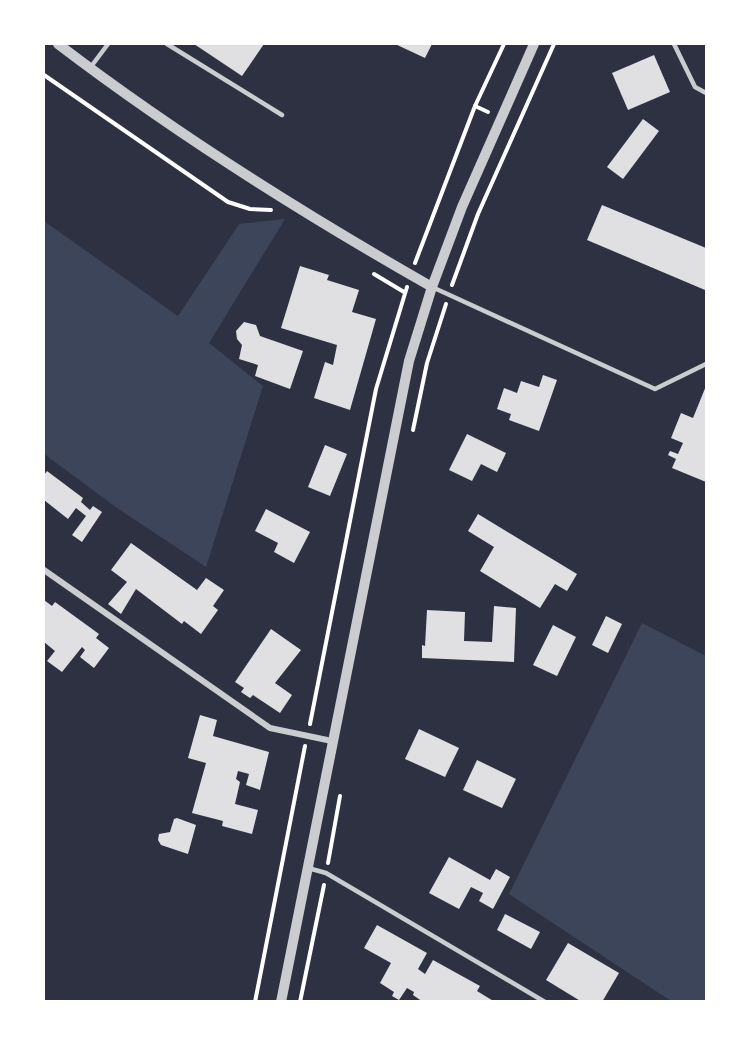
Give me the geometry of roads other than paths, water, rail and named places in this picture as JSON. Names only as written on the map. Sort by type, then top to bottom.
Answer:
[{"type":"street","points":[[58,44],[90,69],[278,195],[432,287]]},
{"type":"street","points":[[281,1002],[409,361],[432,287],[462,207],[534,44]]},
{"type":"street","points":[[44,570],[270,728],[332,741]]},
{"type":"lane","points":[[90,69],[108,44]]},
{"type":"lane","points":[[167,44],[282,115]]},
{"type":"lane","points":[[674,44],[695,87],[706,93]]},
{"type":"lane","points":[[432,287],[655,389],[706,364]]},
{"type":"lane","points":[[308,868],[326,873],[545,1002]]}]
